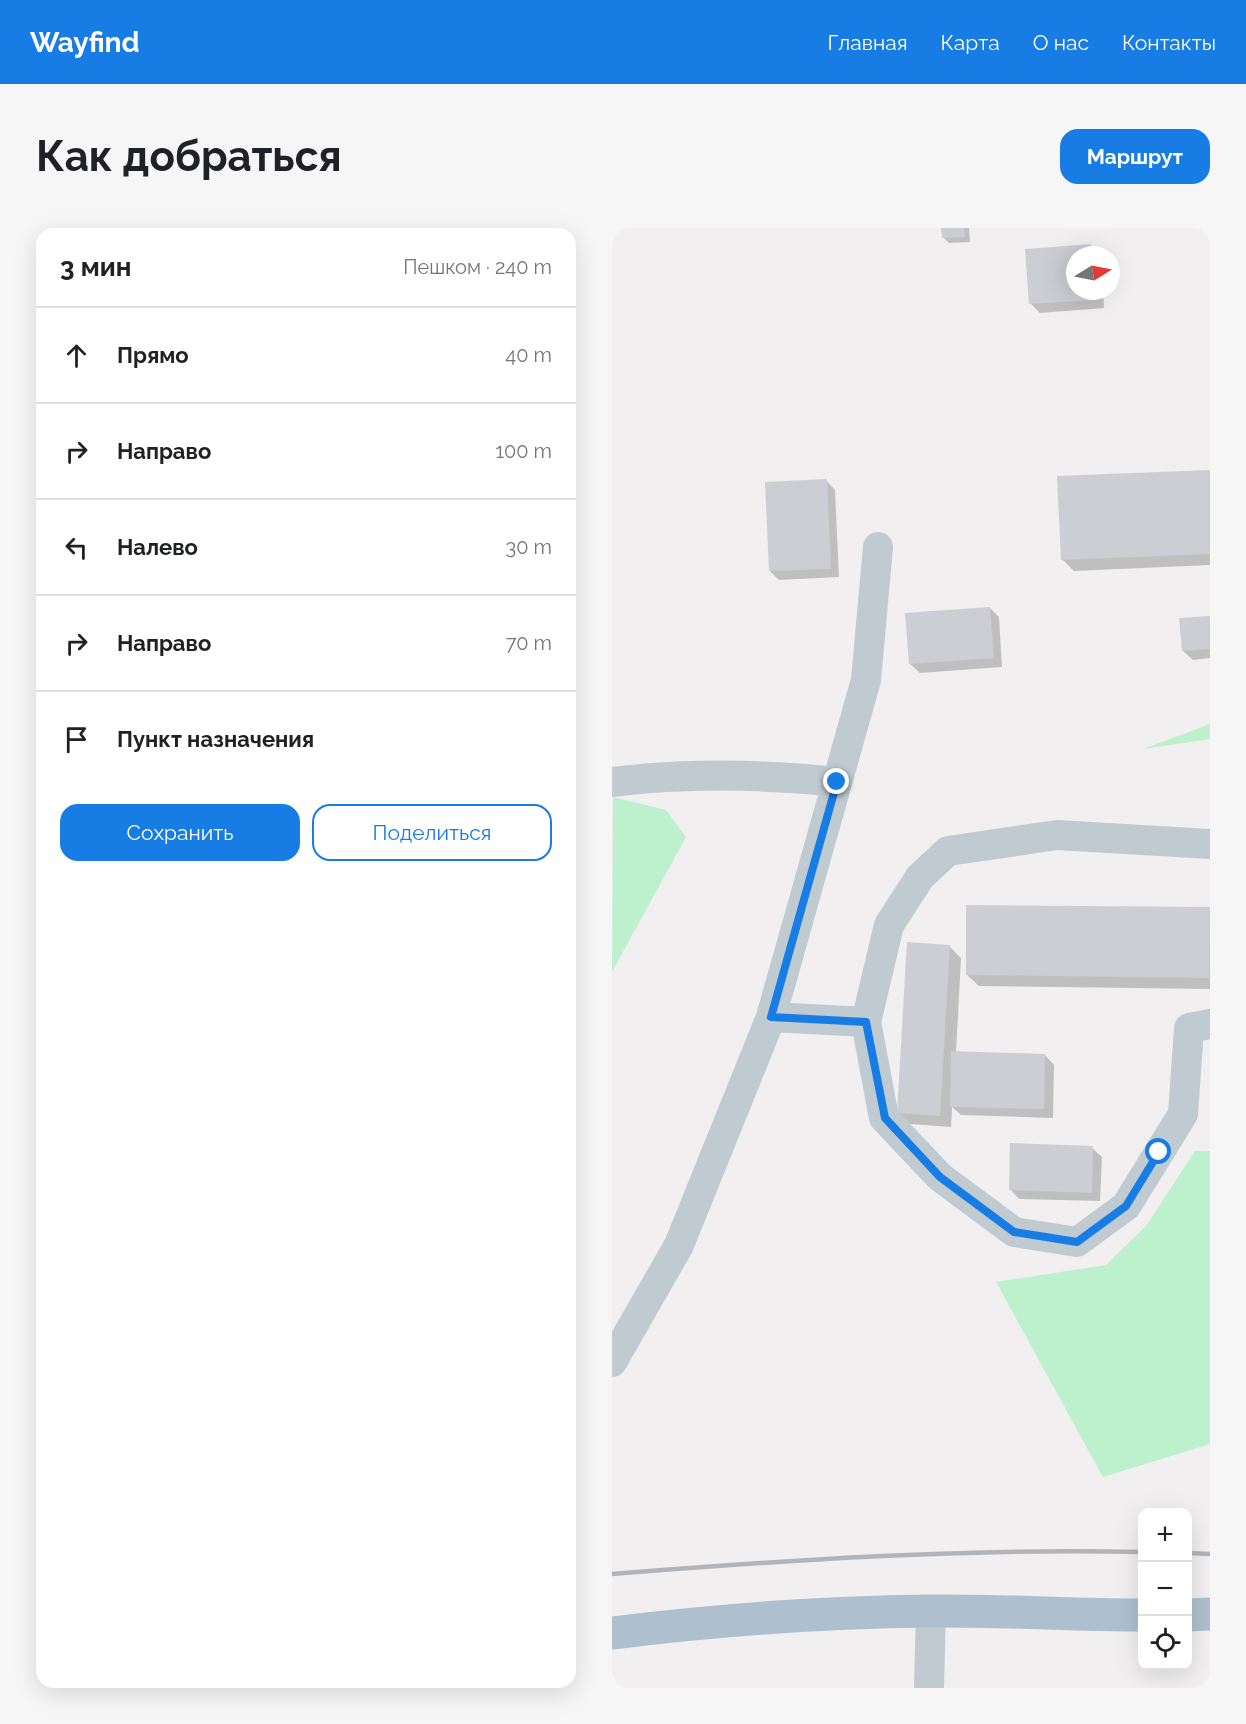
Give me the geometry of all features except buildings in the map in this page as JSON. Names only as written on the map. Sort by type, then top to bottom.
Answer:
[{"type":"main road","points":[[612,1633],[722,1620],[931,1611],[1138,1615]]},
{"type":"main road","points":[[1192,1615],[1210,1614]]},
{"type":"street","points":[[612,1362],[623,1325],[679,1245],[771,1017],[866,680],[878,547]]},
{"type":"street","points":[[612,782],[642,779],[782,776],[837,782]]},
{"type":"street","points":[[1210,844],[1057,835],[948,851],[920,876],[889,925],[866,1022],[885,1118],[940,1177],[1014,1232],[1077,1242],[1126,1206],[1197,1114],[1189,1028],[1210,1024]]},
{"type":"street","points":[[771,1017],[866,1022]]},
{"type":"street","points":[[929,1688],[931,1611]]},
{"type":"green space","points":[[1210,724],[1210,739],[1143,749]]},
{"type":"green space","points":[[613,797],[666,810],[686,837],[612,972]]},
{"type":"green space","points":[[1195,1151],[1210,1151],[1210,1444],[1103,1477],[996,1282],[1106,1265],[1146,1226]]},
{"type":"railway","points":[[612,1574],[877,1556],[1010,1552],[1138,1552]]},
{"type":"railway","points":[[1192,1553],[1210,1554]]},
{"type":"route","points":[[837,782],[771,1017],[866,1022],[885,1118],[940,1177],[1014,1232],[1077,1242],[1126,1206],[1159,1152]]}]
